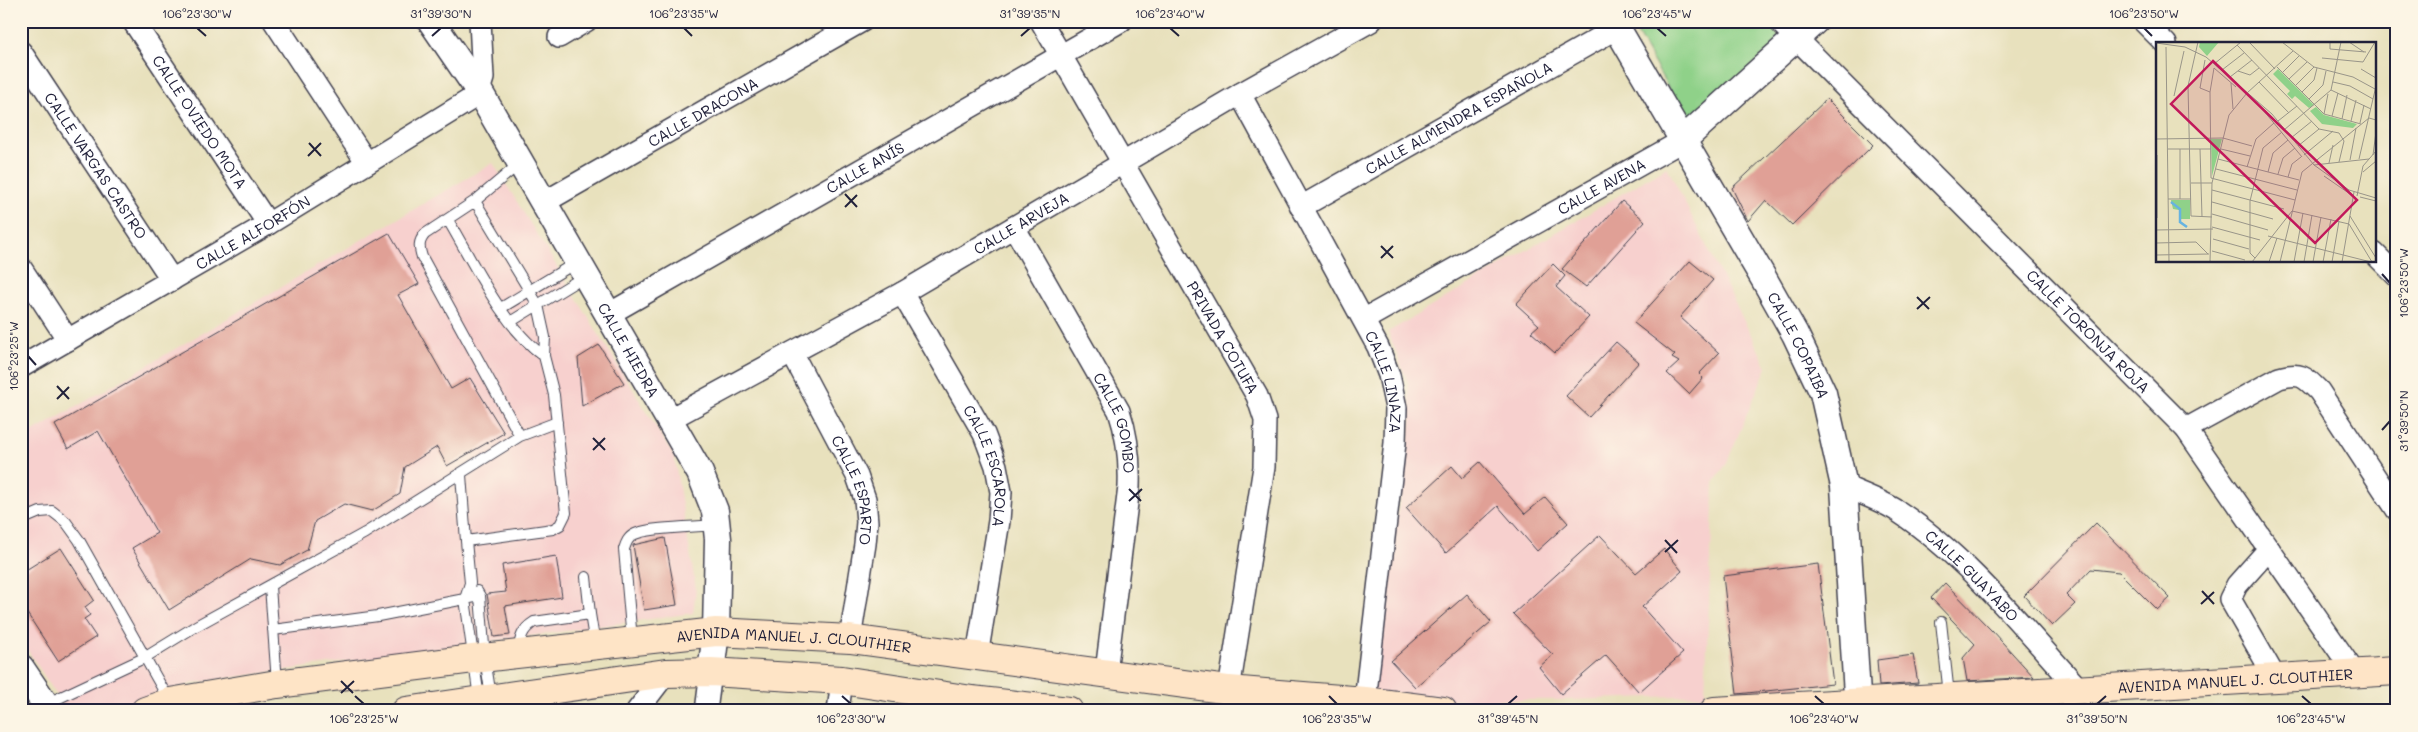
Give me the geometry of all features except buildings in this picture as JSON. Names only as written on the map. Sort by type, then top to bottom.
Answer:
[{"type":"main road","name":"AVENIDA MANUEL J. CLOUTHIER","points":[[145,711],[277,684],[479,658],[716,632],[850,639],[1229,690],[1365,701],[1443,711]]},
{"type":"main road","name":"AVENIDA MANUEL J. CLOUTHIER","points":[[1714,711],[1858,706],[1949,697],[2397,671]]},
{"type":"main road","points":[[406,711],[453,707],[485,699],[536,701],[666,673],[711,672],[842,680],[971,705],[1069,711]]},
{"type":"street","name":"CALLE OVIEDO MOTA","points":[[133,21],[268,224]]},
{"type":"street","points":[[274,21],[367,163]]},
{"type":"street","name":"CALLE HIEDRA","points":[[431,21],[479,91],[544,202],[581,269],[670,419],[700,473],[713,504],[717,525],[716,632],[706,711]]},
{"type":"street","points":[[479,91],[483,78],[480,21]]},
{"type":"street","points":[[559,37],[586,21]]},
{"type":"street","name":"CALLE DRACONA","points":[[544,202],[862,21]]},
{"type":"street","name":"PRIVADA COTUFA","points":[[1041,21],[1257,396],[1265,420],[1264,466],[1229,690]]},
{"type":"street","name":"CALLE ANÍS","points":[[608,314],[1121,21]]},
{"type":"street","name":"CALLE ARVEJA","points":[[670,419],[902,293],[1240,94],[1370,21]]},
{"type":"street","name":"CALLE AVENA","points":[[1365,319],[1682,141],[1788,30],[1815,21]]},
{"type":"street","points":[[2143,21],[2164,42]]},
{"type":"street","name":"CALLE COPAIBA","points":[[1615,25],[1795,334],[1823,393],[1844,486],[1858,706]]},
{"type":"street","name":"CALLE ALMENDRA ESPAÑOLA","points":[[1301,207],[1615,25]]},
{"type":"street","name":"CALLE TORONJA ROJA","points":[[1788,30],[2186,429],[2356,674]]},
{"type":"street","name":"CALLE VARGAS CASTRO","points":[[21,52],[172,280]]},
{"type":"street","name":"CALLE ALFORFÓN","points":[[21,367],[268,224],[468,101],[479,91]]},
{"type":"street","name":"CALLE LINAZA","points":[[1240,94],[1301,207],[1365,319],[1389,374],[1396,408],[1395,443],[1365,701]]},
{"type":"street","name":"CALLE GOMBO","points":[[1014,227],[1120,411],[1126,432],[1130,458],[1129,487],[1106,672]]},
{"type":"street","points":[[2376,255],[2397,276]]},
{"type":"street","points":[[21,268],[68,340]]},
{"type":"street","name":"CALLE ESCAROLA","points":[[902,293],[984,434],[996,466],[1001,492],[999,521],[978,656]]},
{"type":"street","name":"CALLE ESPARTO","points":[[792,353],[857,476],[865,499],[867,522],[865,544],[850,639]]},
{"type":"street","points":[[2186,429],[2279,378],[2294,374],[2307,379],[2319,391],[2397,510]]},
{"type":"street","name":"CALLE GUAYABO","points":[[1844,486],[1898,511],[1934,539],[1978,581],[2079,689]]},
{"type":"street","points":[[2269,549],[2238,585],[2230,599],[2276,679]]},
{"type":"street","points":[[21,668],[48,708]]},
{"type":"street","points":[[637,711],[666,673]]},
{"type":"street","points":[[838,711],[842,680]]},
{"type":"lane","points":[[520,163],[476,201],[425,234],[420,241],[422,257],[520,436]]},
{"type":"lane","points":[[466,541],[553,529],[564,520],[566,513],[554,395],[544,356],[545,337],[538,305],[476,201]]},
{"type":"lane","points":[[448,220],[510,322],[531,346],[544,356]]},
{"type":"lane","points":[[501,308],[530,291],[581,269]]},
{"type":"lane","points":[[510,322],[538,305],[581,269]]},
{"type":"lane","points":[[48,708],[144,658],[196,626],[365,533],[461,475],[520,436],[557,422]]},
{"type":"lane","points":[[461,475],[470,583],[465,598],[479,658],[485,699]]},
{"type":"lane","points":[[21,520],[40,512],[52,511],[66,522],[79,540],[144,658],[173,706]]},
{"type":"lane","points":[[632,640],[624,549],[627,540],[634,534],[646,532],[717,525]]},
{"type":"lane","points":[[586,577],[595,645]]},
{"type":"lane","points":[[470,583],[480,596],[479,658]]},
{"type":"lane","points":[[270,586],[277,684]]},
{"type":"lane","points":[[273,630],[378,616],[480,596]]},
{"type":"lane","points":[[518,654],[521,633],[534,622],[590,614]]},
{"type":"lane","points":[[1941,622],[1949,697]]},
{"type":"shaded area","points":[[493,163],[674,456],[696,589],[693,613],[194,683],[124,704],[112,711],[67,711],[21,640],[21,439]]},
{"type":"shaded area","points":[[1667,167],[1767,367],[1726,464],[1714,483],[1705,695],[1572,700],[1445,700],[1372,693],[1411,422],[1408,383],[1388,332]]},
{"type":"green space","points":[[1630,21],[1764,21],[1782,39],[1689,124]]}]
